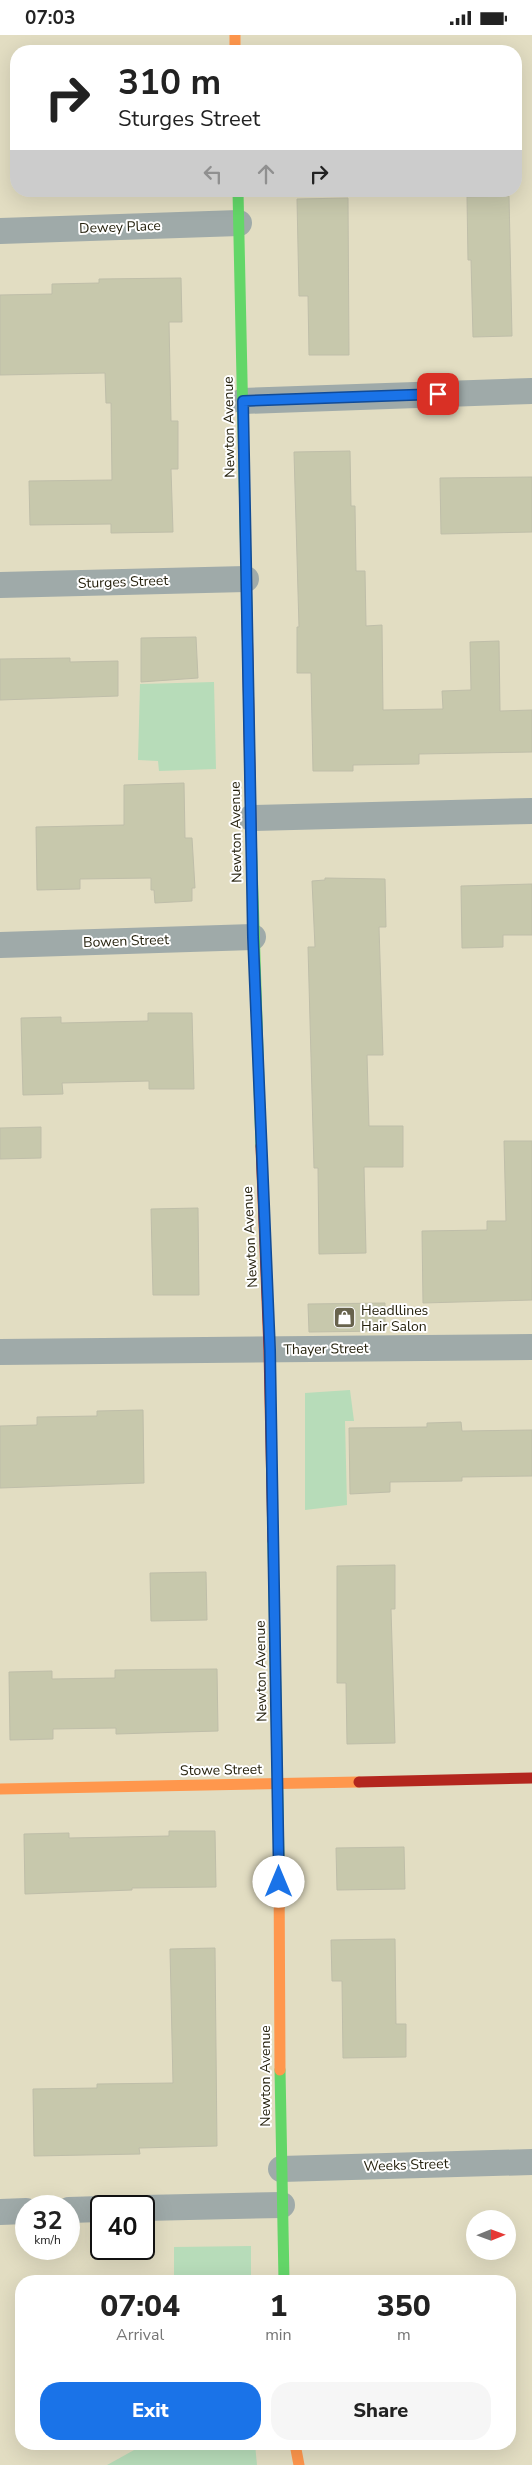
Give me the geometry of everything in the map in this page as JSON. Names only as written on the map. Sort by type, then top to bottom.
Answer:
[{"type":"street","name":"Newton Avenue","points":[[238,197],[253,937],[270,1350],[278,1783],[281,2169],[284,2275]]},
{"type":"street","name":"Dewey Place","points":[[0,231],[239,223]]},
{"type":"street","points":[[243,401],[532,391]]},
{"type":"street","name":"Sturges Street","points":[[0,585],[246,579]]},
{"type":"street","points":[[250,818],[532,811]]},
{"type":"street","name":"Bowen Street","points":[[0,945],[253,937]]},
{"type":"street","name":"Thayer Street","points":[[0,1352],[532,1347]]},
{"type":"street","name":"Stowe Street","points":[[0,1789],[532,1777]]},
{"type":"street","name":"Weeks Street","points":[[281,2169],[532,2162]]},
{"type":"street","points":[[155,2208],[282,2205]]},
{"type":"street","points":[[0,2212],[15,2211]]},
{"type":"street","points":[[296,2450],[299,2465]]},
{"type":"green space","points":[[214,682],[216,769],[159,771],[158,761],[138,760],[140,684]]},
{"type":"green space","points":[[350,1390],[354,1421],[345,1421],[347,1505],[305,1510],[305,1393]]},
{"type":"green space","points":[[251,2246],[251,2275],[174,2275],[174,2247]]},
{"type":"green space","points":[[134,2450],[256,2450],[257,2465],[107,2465]]},
{"type":"building","points":[[467,197],[509,197],[512,336],[473,337],[471,260],[468,260]]},
{"type":"building","points":[[348,198],[349,355],[309,355],[308,296],[299,296],[297,199]]},
{"type":"building","points":[[181,278],[182,322],[169,322],[171,421],[178,421],[178,469],[171,469],[173,532],[111,533],[111,524],[30,525],[29,481],[112,480],[111,403],[106,403],[105,373],[0,375],[0,295],[52,294],[52,284],[99,283],[99,279]]},
{"type":"building","points":[[350,451],[351,506],[355,506],[356,571],[365,571],[366,626],[382,625],[383,710],[443,709],[442,691],[471,690],[470,642],[499,641],[500,711],[532,710],[532,752],[419,754],[419,764],[353,765],[353,771],[313,771],[311,673],[297,673],[297,627],[299,627],[294,452]]},
{"type":"building","points":[[532,477],[532,532],[441,534],[440,478]]},
{"type":"building","points":[[196,637],[198,678],[141,682],[141,638]]},
{"type":"building","points":[[70,658],[70,662],[118,661],[118,696],[0,700],[0,659]]},
{"type":"building","points":[[184,783],[185,838],[192,838],[195,888],[192,888],[192,901],[155,903],[154,890],[151,890],[151,878],[80,879],[80,889],[37,890],[36,827],[124,825],[124,785]]},
{"type":"building","points":[[325,878],[385,879],[386,927],[379,927],[383,1055],[367,1055],[369,1126],[403,1126],[403,1167],[364,1167],[366,1253],[319,1254],[318,1168],[314,1168],[308,947],[315,947],[312,881],[325,880]]},
{"type":"building","points":[[532,884],[532,935],[503,935],[503,947],[462,948],[461,886]]},
{"type":"building","points":[[148,1013],[192,1013],[194,1089],[149,1089],[149,1081],[62,1083],[63,1094],[23,1095],[21,1018],[61,1017],[61,1023],[148,1021]]},
{"type":"building","points":[[41,1127],[41,1158],[0,1159],[0,1128]]},
{"type":"building","points":[[504,1141],[532,1141],[532,1300],[423,1303],[422,1231],[487,1230],[487,1221],[506,1221]]},
{"type":"building","points":[[198,1208],[199,1295],[153,1295],[151,1209]]},
{"type":"building","points":[[385,1303],[385,1331],[309,1332],[308,1304]]},
{"type":"building","points":[[143,1410],[144,1483],[0,1488],[0,1426],[37,1425],[37,1417],[97,1416],[97,1411]]},
{"type":"building","points":[[461,1422],[462,1431],[532,1430],[532,1476],[462,1477],[462,1481],[390,1482],[390,1492],[350,1494],[349,1428],[427,1427],[427,1423]]},
{"type":"building","points":[[395,1565],[395,1609],[391,1609],[395,1743],[347,1744],[346,1683],[337,1683],[337,1566]]},
{"type":"building","points":[[206,1572],[207,1620],[151,1621],[150,1573]]},
{"type":"building","points":[[217,1669],[218,1731],[116,1734],[116,1728],[53,1729],[53,1739],[10,1740],[9,1672],[52,1671],[52,1679],[115,1678],[115,1670]]},
{"type":"building","points":[[169,1831],[215,1831],[216,1887],[132,1888],[132,1890],[25,1894],[24,1834],[69,1833],[69,1838],[169,1836]]},
{"type":"building","points":[[404,1847],[405,1889],[337,1890],[336,1848]]},
{"type":"building","points":[[395,1939],[396,2024],[406,2024],[406,2057],[343,2058],[342,1981],[332,1981],[331,1940]]},
{"type":"building","points":[[215,1948],[217,2146],[139,2148],[140,2154],[34,2156],[33,2089],[97,2088],[97,2084],[173,2083],[170,1949]]},
{"type":"traffic: fast","points":[[238,197],[247,614]]},
{"type":"traffic: fast","points":[[251,832],[261,1146]]},
{"type":"traffic: fast","points":[[273,1541],[279,1862]]},
{"type":"traffic: fast","points":[[280,2070],[284,2275]]},
{"type":"traffic: slow","points":[[235,35],[235,45]]},
{"type":"traffic: slow","points":[[0,1789],[359,1782]]},
{"type":"traffic: slow","points":[[279,1862],[280,2070]]},
{"type":"traffic: slow","points":[[296,2450],[299,2465]]},
{"type":"traffic: jam","points":[[247,614],[251,832]]},
{"type":"traffic: jam","points":[[261,1146],[269,1350],[273,1541]]},
{"type":"traffic: jam","points":[[359,1782],[532,1778]]},
{"type":"place","name":"Headllines Hair Salon","points":[[345,1318]]},
{"type":"route","points":[[279,1882],[270,1350],[253,937],[243,401],[438,394]]}]
